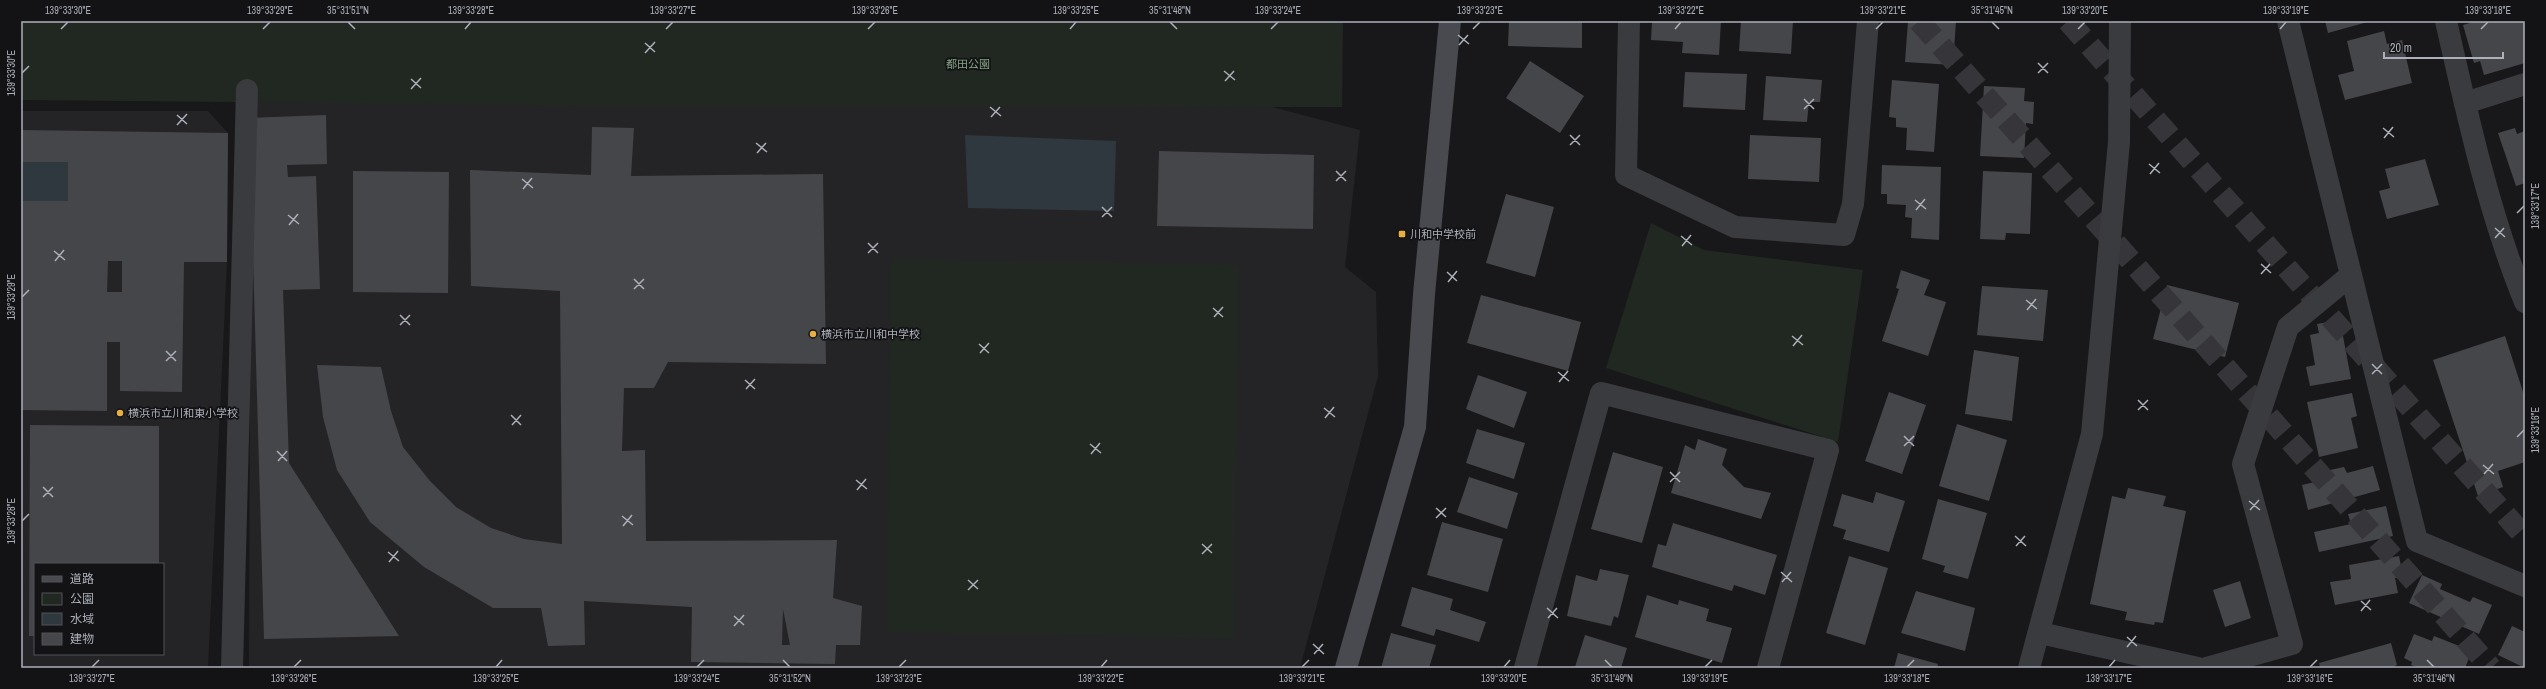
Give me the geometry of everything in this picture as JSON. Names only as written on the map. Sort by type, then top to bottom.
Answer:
[{"type":"street","points":[[1346,668],[1416,427],[1424,294],[1450,21]]},
{"type":"street","points":[[1629,21],[1626,175],[1735,226],[1844,235],[1853,204],[1868,21]]},
{"type":"street","points":[[2029,668],[2040,633],[2092,434],[2119,142],[2120,21]]},
{"type":"street","points":[[2288,21],[2417,541],[2525,586]]},
{"type":"street","points":[[2446,21],[2465,103],[2510,266],[2525,302]]},
{"type":"street","points":[[2465,103],[2525,84]]},
{"type":"street","points":[[232,668],[246,90]]},
{"type":"street","points":[[2206,668],[2292,644],[2243,464],[2288,327],[2351,275]]},
{"type":"street","points":[[1524,668],[1601,393],[1828,450],[1768,668]]},
{"type":"street","points":[[2040,633],[2198,668]]},
{"type":"shaded area","name":"横浜市立川和中学校","points":[[1188,85],[1360,130],[1345,267],[1376,292],[1378,376],[1300,668],[249,668],[251,102]]},
{"type":"shaded area","name":"横浜市立川和東小学校","points":[[21,111],[208,111],[228,133],[227,262],[208,668],[21,668]]},
{"type":"green space","name":"都田公園","points":[[21,21],[1343,21],[1342,107],[652,106],[21,100]]},
{"type":"green space","points":[[1651,223],[1704,250],[1863,270],[1838,442],[1606,368]]},
{"type":"green space","points":[[891,259],[1238,265],[1234,638],[887,632]]},
{"type":"water","points":[[965,135],[1116,141],[1114,211],[968,208]]},
{"type":"water","points":[[21,162],[68,162],[68,201],[21,201]]},
{"type":"building","points":[[1509,21],[1582,21],[1582,48],[1508,46]]},
{"type":"building","points":[[1652,21],[1721,21],[1719,55],[1682,53],[1683,42],[1651,40]]},
{"type":"building","points":[[1741,21],[1793,21],[1791,54],[1739,51]]},
{"type":"building","points":[[1908,21],[1956,21],[1953,65],[1905,62]]},
{"type":"building","points":[[2325,21],[2371,21],[2328,33]]},
{"type":"building","points":[[2476,21],[2524,21],[2525,63],[2484,75],[2480,61],[2474,63],[2463,25]]},
{"type":"building","points":[[2384,31],[2387,44],[2402,40],[2412,83],[2345,100],[2338,75],[2354,71],[2347,41]]},
{"type":"building","points":[[1530,61],[1584,96],[1560,133],[1506,98]]},
{"type":"building","points":[[1685,72],[1747,74],[1745,110],[1683,107]]},
{"type":"building","points":[[1766,76],[1822,80],[1820,102],[1809,102],[1807,122],[1763,120]]},
{"type":"building","points":[[1892,80],[1939,84],[1934,152],[1906,150],[1907,128],[1896,127],[1896,118],[1889,117]]},
{"type":"building","points":[[1984,86],[2025,88],[2024,101],[2034,102],[2033,124],[2026,123],[2024,158],[1980,156]]},
{"type":"building","points":[[326,115],[327,164],[287,165],[288,177],[316,176],[320,289],[283,290],[289,463],[399,636],[264,639],[249,118]]},
{"type":"building","points":[[592,127],[634,128],[631,176],[823,174],[826,364],[668,362],[654,388],[624,388],[622,451],[645,450],[646,541],[837,540],[833,598],[862,606],[860,645],[836,645],[835,664],[691,662],[692,607],[584,601],[585,645],[548,646],[541,608],[493,608],[424,567],[370,522],[337,470],[323,417],[317,365],[381,367],[391,411],[403,447],[430,481],[456,507],[491,528],[524,539],[562,544],[560,291],[471,286],[470,170],[591,175]],"holes":[[[783,609],[790,645],[782,645]]]},
{"type":"building","points":[[2515,128],[2517,134],[2525,131],[2525,183],[2516,186],[2498,133]]},
{"type":"building","points":[[21,130],[228,133],[227,262],[184,262],[182,392],[120,391],[120,342],[107,342],[107,411],[21,410],[21,201],[68,201],[68,162],[21,162]],"holes":[[[108,261],[122,261],[122,292],[107,292]]]},
{"type":"building","points":[[1750,135],[1821,138],[1819,182],[1748,179]]},
{"type":"building","points":[[1159,151],[1314,155],[1313,229],[1157,226]]},
{"type":"building","points":[[2425,159],[2439,205],[2387,219],[2379,191],[2390,188],[2385,169]]},
{"type":"building","points":[[1882,165],[1941,167],[1939,240],[1911,238],[1912,218],[1905,217],[1906,205],[1887,204],[1887,194],[1881,194]]},
{"type":"building","points":[[353,171],[449,172],[448,293],[353,292]]},
{"type":"building","points":[[1983,171],[2032,173],[2030,234],[2006,233],[2005,240],[1980,239]]},
{"type":"building","points":[[1506,194],[1554,207],[1535,277],[1486,263]]},
{"type":"building","points":[[1901,270],[1930,280],[1924,295],[1946,302],[1928,356],[1882,341],[1899,289],[1896,288]]},
{"type":"building","points":[[2167,285],[2239,303],[2225,357],[2153,339]]},
{"type":"building","points":[[1982,286],[2048,290],[2043,341],[1977,335]]},
{"type":"building","points":[[1481,295],[1581,322],[1568,371],[1467,343]]},
{"type":"building","points":[[2340,320],[2351,379],[2310,386],[2306,367],[2315,365],[2310,335],[2319,333],[2317,324]]},
{"type":"building","points":[[2505,336],[2525,398],[2525,462],[2498,471],[2503,487],[2478,496],[2433,360]]},
{"type":"building","points":[[1974,350],[2019,357],[2012,421],[1965,414]]},
{"type":"building","points":[[1478,375],[1527,392],[1514,428],[1466,409]]},
{"type":"building","points":[[1889,392],[1926,405],[1902,474],[1865,461]]},
{"type":"building","points":[[2352,393],[2357,416],[2351,418],[2358,448],[2319,457],[2307,402]]},
{"type":"building","points":[[1957,424],[2007,440],[1989,501],[1939,486]]},
{"type":"building","points":[[30,425],[159,426],[159,563],[34,563],[34,636],[29,636]]},
{"type":"building","points":[[1477,429],[1525,443],[1514,479],[1466,463]]},
{"type":"building","points":[[1698,439],[1727,449],[1722,465],[1744,487],[1771,493],[1761,519],[1671,493],[1685,445],[1695,450]]},
{"type":"building","points":[[1613,452],[1663,467],[1642,543],[1591,529]]},
{"type":"building","points":[[2373,466],[2380,490],[2308,510],[2302,485],[2332,478],[2330,470],[2344,467],[2347,473]]},
{"type":"building","points":[[1469,477],[1518,493],[1507,529],[1457,512]]},
{"type":"building","points":[[2128,488],[2166,496],[2163,506],[2186,511],[2163,623],[2155,622],[2154,625],[2125,620],[2127,612],[2090,604],[2112,496],[2125,499]]},
{"type":"building","points":[[1876,492],[1905,501],[1889,552],[1843,539],[1846,530],[1833,526],[1842,494],[1873,503]]},
{"type":"building","points":[[1938,499],[1987,513],[1968,579],[1943,572],[1945,566],[1922,559]]},
{"type":"building","points":[[2386,506],[2393,536],[2319,552],[2314,532],[2351,524],[2348,514]]},
{"type":"building","points":[[1442,522],[1503,539],[1488,592],[1427,575]]},
{"type":"building","points":[[1673,523],[1777,555],[1765,595],[1734,585],[1732,591],[1652,567],[1658,544],[1666,546]]},
{"type":"building","points":[[1849,556],[1888,568],[1865,645],[1826,633]]},
{"type":"building","points":[[2399,556],[2403,576],[2395,578],[2398,593],[2335,605],[2330,582],[2351,579],[2349,565]]},
{"type":"building","points":[[1600,569],[1629,575],[1618,618],[1614,616],[1611,626],[1567,616],[1576,575],[1597,581]]},
{"type":"building","points":[[2422,575],[2442,584],[2440,589],[2470,602],[2473,597],[2492,605],[2479,634],[2409,603]]},
{"type":"building","points":[[2240,581],[2251,618],[2225,627],[2213,590]]},
{"type":"building","points":[[1412,587],[1453,599],[1450,610],[1486,622],[1479,642],[1436,629],[1434,636],[1401,626]]},
{"type":"building","points":[[1916,591],[1975,608],[1965,651],[1901,633]]},
{"type":"building","points":[[1647,595],[1678,605],[1679,600],[1709,609],[1706,621],[1732,628],[1722,663],[1635,637]]},
{"type":"building","points":[[2512,626],[2525,632],[2525,668],[2498,655]]},
{"type":"building","points":[[1391,633],[1436,645],[1429,668],[1381,668]]},
{"type":"building","points":[[2414,634],[2432,641],[2434,636],[2472,651],[2465,668],[2419,668],[2411,665],[2412,662],[2404,658]]},
{"type":"building","points":[[1585,635],[1627,648],[1621,668],[1575,667]]},
{"type":"building","points":[[2391,643],[2397,665],[2391,668],[2320,668],[2319,663]]},
{"type":"building","points":[[1898,653],[1938,664],[1937,668],[1894,668]]},
{"type":"tunnel","points":[[1919,21],[2491,668]]},
{"type":"tunnel","points":[[2068,21],[2525,537]]},
{"type":"place","name":"川和中学校前","points":[[1402,234]]},
{"type":"place","name":"横浜市立川和中学校","points":[[813,334]]},
{"type":"place","name":"横浜市立川和東小学校","points":[[120,413]]}]
